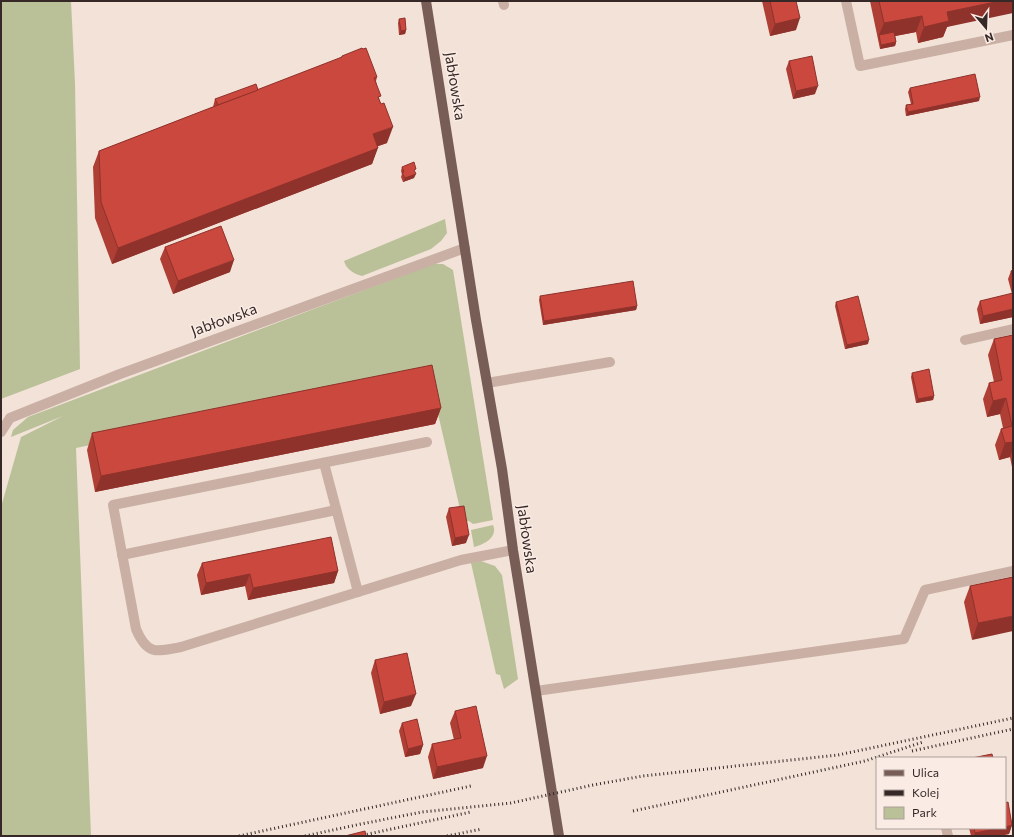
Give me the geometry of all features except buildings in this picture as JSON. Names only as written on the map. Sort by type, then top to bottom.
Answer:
[{"type":"main road","name":"Jabłowska","points":[[426,1],[502,469],[513,550],[559,836]]},
{"type":"lane","points":[[846,1],[860,66],[1013,35]]},
{"type":"lane","name":"Jabłowska","points":[[1,432],[10,418],[120,374],[465,248]]},
{"type":"lane","points":[[965,340],[1013,329]]},
{"type":"lane","points":[[487,383],[610,362]]},
{"type":"lane","points":[[427,442],[113,505],[136,629],[141,641],[150,649],[159,651],[181,647],[462,560],[513,550]]},
{"type":"lane","points":[[324,463],[358,592]]},
{"type":"lane","points":[[122,555],[336,510]]},
{"type":"lane","points":[[536,691],[904,639],[925,590],[1013,571]]},
{"type":"green space","points":[[1,1],[71,1],[75,83],[80,369],[1,399]]},
{"type":"green space","points":[[445,219],[447,233],[441,241],[431,249],[362,276],[351,271],[345,264],[344,261]]},
{"type":"green space","points":[[433,264],[443,264],[453,270],[493,520],[473,524],[469,521],[463,522],[429,375],[76,448],[91,836],[1,836],[1,507],[21,437],[63,416],[11,437],[13,430],[28,417]]},
{"type":"green space","points":[[493,525],[494,533],[490,539],[474,547],[471,530]]},
{"type":"green space","points":[[481,561],[495,566],[502,575],[518,679],[504,689],[500,675],[496,674],[471,563]]},
{"type":"railway","points":[[305,836],[422,812],[511,803],[593,785],[643,776],[838,755],[1013,718]]},
{"type":"railway","points":[[912,751],[1013,729]]},
{"type":"railway","points":[[877,757],[923,742]]},
{"type":"railway","points":[[633,811],[876,757]]},
{"type":"railway","points":[[239,836],[471,786]]},
{"type":"railway","points":[[359,836],[471,812]]},
{"type":"railway","points":[[447,836],[482,829]]}]
